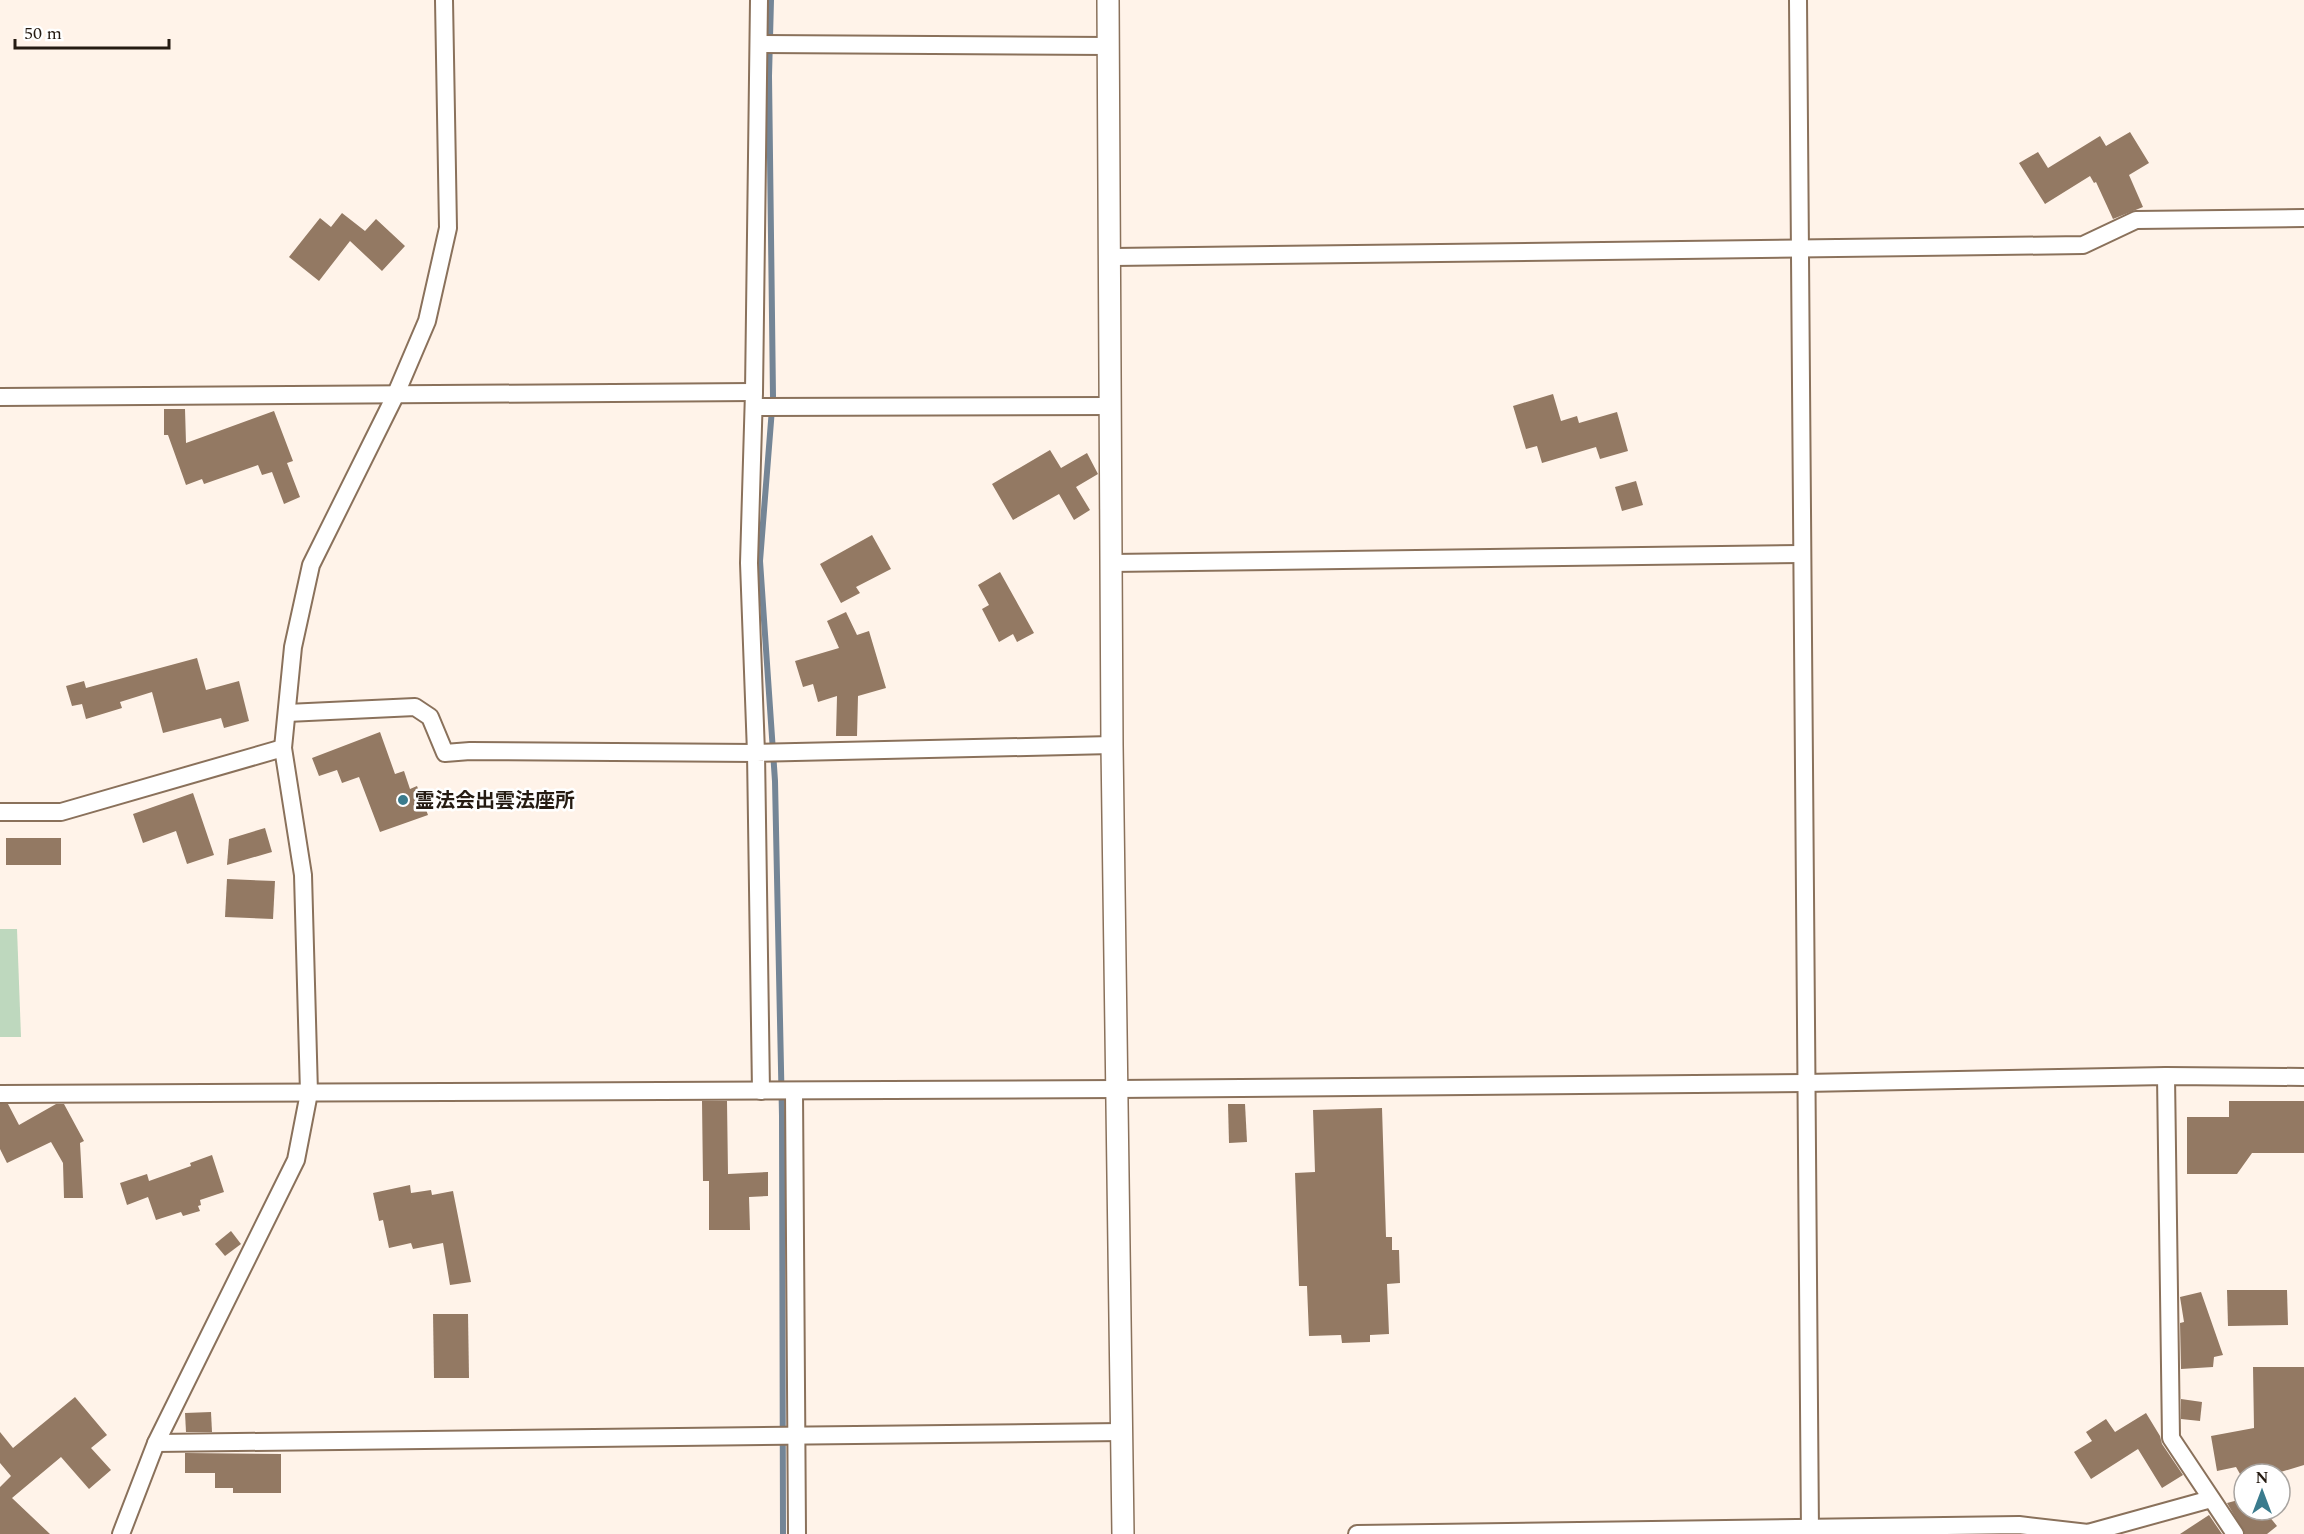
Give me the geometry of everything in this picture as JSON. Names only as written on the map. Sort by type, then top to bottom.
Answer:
[{"type":"street","points":[[121,1534],[156,1443],[296,1160],[309,1093],[303,875],[283,748],[293,647],[311,565],[395,396],[427,321],[448,228],[444,0]]},
{"type":"street","points":[[759,0],[754,400],[749,563],[756,753],[761,1091]]},
{"type":"street","points":[[1108,0],[1112,745],[1123,1534]]},
{"type":"street","points":[[1798,0],[1810,1531]]},
{"type":"street","points":[[759,44],[1109,46]]},
{"type":"street","points":[[1110,252],[1114,257],[2083,245],[2136,220],[2304,218]]},
{"type":"street","points":[[0,397],[395,396],[1111,406]]},
{"type":"street","points":[[1111,563],[1801,554]]},
{"type":"street","points":[[287,713],[415,707],[430,717],[446,753],[470,751],[756,753],[1112,745]]},
{"type":"street","points":[[0,812],[61,812],[283,748]]},
{"type":"street","points":[[2166,1076],[2171,1438],[2235,1534]]},
{"type":"street","points":[[0,1094],[1117,1089],[1805,1083],[2166,1076],[2304,1077]]},
{"type":"street","points":[[794,1090],[797,1534]]},
{"type":"street","points":[[156,1443],[1122,1432]]},
{"type":"street","points":[[1358,1534],[1810,1531],[2019,1525],[2088,1533],[2211,1499]]},
{"type":"green space","points":[[0,929],[17,929],[21,1037],[0,1037]]},
{"type":"building","points":[[2130,132],[2149,163],[2129,175],[2143,207],[2113,219],[2096,182],[2094,183],[2090,176],[2045,204],[2019,163],[2038,152],[2048,168],[2100,136],[2106,146]]},
{"type":"building","points":[[342,213],[365,231],[376,219],[405,246],[382,271],[350,241],[319,281],[289,257],[320,218],[331,227]]},
{"type":"building","points":[[1553,394],[1561,421],[1577,416],[1579,423],[1617,412],[1628,451],[1600,459],[1596,447],[1542,463],[1537,446],[1526,449],[1513,406]]},
{"type":"building","points":[[164,409],[185,409],[186,443],[274,411],[293,461],[287,463],[300,497],[284,504],[272,472],[262,475],[258,465],[204,484],[202,479],[186,485],[168,435],[164,435]]},
{"type":"building","points":[[1050,450],[1061,468],[1087,453],[1098,474],[1076,487],[1090,510],[1074,520],[1059,494],[1013,520],[992,484]]},
{"type":"building","points":[[1636,481],[1643,505],[1622,511],[1615,487]]},
{"type":"building","points":[[872,535],[891,569],[856,587],[860,593],[841,603],[820,564]]},
{"type":"building","points":[[1000,572],[1034,633],[1017,642],[1013,634],[999,642],[982,609],[989,605],[978,585]]},
{"type":"building","points":[[846,612],[857,635],[869,631],[886,688],[858,696],[857,736],[836,736],[837,696],[818,702],[813,684],[803,687],[795,661],[839,648],[827,621]]},
{"type":"building","points":[[197,658],[206,690],[239,681],[249,721],[224,728],[221,718],[163,733],[152,692],[120,702],[122,708],[86,719],[82,704],[72,706],[66,686],[84,681],[86,688]]},
{"type":"building","points":[[380,732],[395,774],[404,771],[410,789],[417,786],[428,815],[380,832],[359,777],[342,783],[337,770],[319,776],[312,758]]},
{"type":"building","points":[[193,793],[214,855],[187,864],[176,831],[143,843],[133,814]]},
{"type":"building","points":[[265,828],[272,852],[227,865],[229,839]]},
{"type":"building","points":[[6,838],[61,838],[61,865],[6,865]]},
{"type":"building","points":[[227,879],[275,881],[273,919],[225,917]]},
{"type":"building","points":[[702,1101],[727,1101],[728,1174],[768,1172],[768,1196],[749,1197],[750,1230],[709,1230],[709,1181],[703,1181]]},
{"type":"building","points":[[2229,1101],[2304,1101],[2304,1153],[2252,1153],[2237,1174],[2187,1174],[2187,1117],[2229,1117]]},
{"type":"building","points":[[0,1104],[8,1104],[19,1125],[56,1104],[64,1104],[84,1141],[80,1143],[83,1198],[64,1198],[63,1163],[51,1142],[7,1163],[0,1149]]},
{"type":"building","points":[[1228,1104],[1245,1104],[1247,1142],[1229,1143]]},
{"type":"building","points":[[1382,1108],[1386,1237],[1392,1237],[1392,1250],[1399,1250],[1400,1283],[1387,1284],[1389,1334],[1370,1335],[1370,1342],[1342,1343],[1341,1335],[1309,1336],[1307,1286],[1299,1286],[1295,1173],[1315,1172],[1313,1110]]},
{"type":"building","points":[[212,1155],[224,1192],[200,1200],[201,1205],[198,1206],[200,1211],[183,1216],[181,1212],[156,1220],[148,1197],[127,1205],[120,1183],[147,1174],[149,1181],[191,1166],[190,1163]]},
{"type":"building","points":[[410,1185],[411,1193],[431,1190],[432,1195],[453,1191],[471,1282],[450,1285],[443,1243],[413,1249],[411,1243],[389,1248],[383,1220],[379,1221],[373,1193]]},
{"type":"building","points":[[231,1231],[241,1244],[225,1256],[215,1244]]},
{"type":"building","points":[[2227,1290],[2287,1290],[2288,1325],[2228,1326]]},
{"type":"building","points":[[2201,1292],[2223,1355],[2214,1357],[2213,1367],[2181,1369],[2180,1323],[2184,1322],[2180,1297]]},
{"type":"building","points":[[433,1314],[468,1314],[469,1378],[434,1378]]},
{"type":"building","points":[[2253,1367],[2304,1367],[2304,1465],[2292,1469],[2292,1462],[2232,1462],[2232,1468],[2217,1471],[2211,1436],[2254,1428]]},
{"type":"building","points":[[75,1397],[107,1435],[91,1448],[111,1470],[89,1489],[61,1457],[12,1498],[50,1534],[0,1534],[0,1487],[11,1476],[0,1463],[0,1432],[13,1448]]},
{"type":"building","points":[[2181,1399],[2202,1402],[2200,1421],[2181,1419]]},
{"type":"building","points":[[211,1412],[212,1432],[186,1432],[185,1413]]},
{"type":"building","points":[[2146,1413],[2160,1436],[2162,1444],[2183,1475],[2162,1488],[2138,1449],[2091,1479],[2074,1452],[2092,1441],[2086,1432],[2106,1419],[2115,1432]]},
{"type":"building","points":[[185,1453],[281,1454],[281,1493],[233,1493],[233,1488],[215,1488],[215,1473],[185,1473]]},
{"type":"building","points":[[2232,1502],[2232,1512],[2227,1503]]},
{"type":"building","points":[[2209,1515],[2222,1534],[2180,1534]]},
{"type":"building","points":[[2238,1522],[2274,1522],[2277,1526],[2267,1534],[2245,1534]]},
{"type":"waterway","points":[[771,0],[769,76],[773,396],[760,561],[775,781],[782,1116],[783,1534]]},
{"type":"place","name":"霊法会出雲法座所","points":[[403,800]]}]
